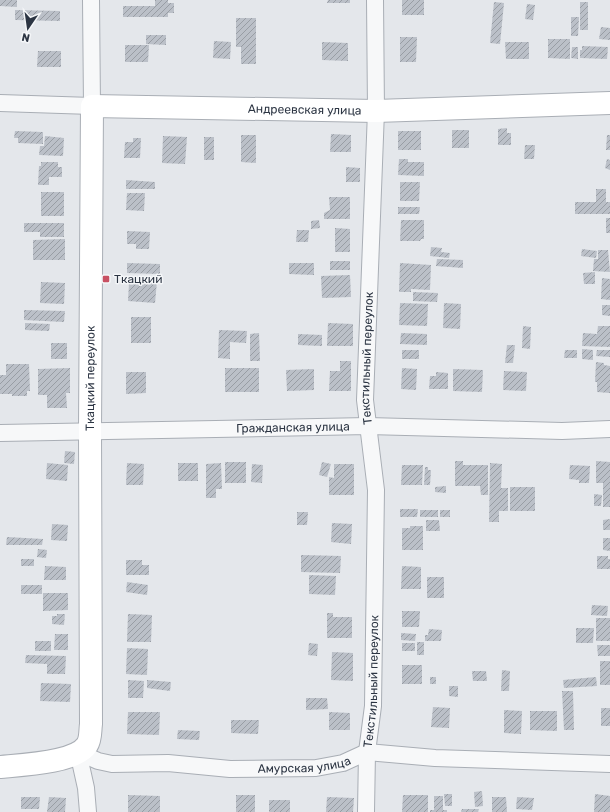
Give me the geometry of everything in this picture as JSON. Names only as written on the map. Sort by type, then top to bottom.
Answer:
[{"type":"street","name":"Ткацкий переулок","points":[[78,752],[86,747],[89,740],[91,724],[91,0]]},
{"type":"street","name":"Текстильный переулок","points":[[366,812],[367,752],[373,706],[376,490],[365,400],[376,111],[375,0]]},
{"type":"street","name":"Андреевская улица","points":[[0,103],[376,111],[610,103]]},
{"type":"street","name":"Гражданская улица","points":[[0,433],[368,426],[562,431],[610,429]]},
{"type":"street","name":"Амурская улица","points":[[78,752],[88,757],[112,764],[168,764],[230,769],[273,770],[316,768],[343,764],[367,752],[442,758],[610,764]]},
{"type":"street","points":[[0,767],[59,759],[78,752],[86,788],[88,812]]},
{"type":"building","points":[[0,0],[17,0],[17,7],[0,6]]},
{"type":"building","points":[[155,0],[168,0],[168,3],[174,3],[174,13],[168,13],[168,17],[123,17],[123,6],[155,6]]},
{"type":"building","points":[[328,0],[350,0],[350,3],[327,3]]},
{"type":"building","points":[[402,0],[424,0],[424,15],[402,15]]},
{"type":"building","points":[[494,2],[504,3],[500,44],[490,43]]},
{"type":"building","points":[[580,2],[588,2],[588,30],[580,30]]},
{"type":"building","points":[[527,4],[535,5],[533,20],[525,19]]},
{"type":"building","points":[[15,10],[60,11],[60,21],[15,20]]},
{"type":"building","points":[[571,17],[579,17],[578,36],[571,36]]},
{"type":"building","points":[[236,18],[256,18],[256,64],[241,64],[241,47],[236,47]]},
{"type":"building","points":[[601,27],[610,28],[610,40],[599,39]]},
{"type":"building","points":[[146,35],[166,35],[166,45],[146,44]]},
{"type":"building","points":[[400,37],[417,37],[416,62],[400,62]]},
{"type":"building","points":[[548,39],[570,39],[570,59],[548,58]]},
{"type":"building","points":[[214,41],[231,42],[230,59],[213,58]]},
{"type":"building","points":[[322,42],[348,43],[348,61],[322,60]]},
{"type":"building","points":[[505,42],[529,42],[529,59],[506,59]]},
{"type":"building","points":[[125,45],[149,45],[148,62],[125,62]]},
{"type":"building","points":[[582,46],[608,47],[607,59],[580,58],[580,50],[582,50]]},
{"type":"building","points":[[572,47],[578,47],[578,59],[571,58]]},
{"type":"building","points":[[38,51],[61,51],[61,67],[37,67]]},
{"type":"building","points":[[507,128],[507,133],[511,133],[511,145],[498,145],[498,129]]},
{"type":"building","points":[[452,130],[469,130],[469,148],[452,148]]},
{"type":"building","points":[[15,131],[43,132],[43,144],[18,143],[18,138],[14,138]]},
{"type":"building","points":[[398,131],[421,131],[421,150],[398,150]]},
{"type":"building","points":[[331,134],[351,135],[351,152],[330,152]]},
{"type":"building","points":[[241,135],[256,135],[256,163],[241,162]]},
{"type":"building","points":[[607,135],[610,135],[610,150],[606,150]]},
{"type":"building","points":[[45,136],[64,138],[63,156],[39,155],[40,146],[44,146]]},
{"type":"building","points":[[163,136],[187,137],[185,164],[162,163]]},
{"type":"building","points":[[204,137],[214,137],[214,160],[204,160]]},
{"type":"building","points":[[133,138],[141,138],[140,158],[124,158],[125,142],[133,142]]},
{"type":"building","points":[[525,145],[535,145],[534,159],[524,159]]},
{"type":"building","points":[[399,159],[408,159],[408,162],[424,162],[424,176],[398,175]]},
{"type":"building","points":[[607,159],[610,160],[610,170],[605,168]]},
{"type":"building","points":[[41,162],[58,162],[58,167],[62,167],[62,177],[49,177],[49,185],[38,185],[39,166],[41,166]]},
{"type":"building","points":[[346,167],[360,168],[360,182],[346,182]]},
{"type":"building","points":[[126,180],[155,182],[155,189],[126,189]]},
{"type":"building","points":[[400,182],[420,182],[419,201],[400,201]]},
{"type":"building","points":[[596,189],[606,189],[606,202],[610,202],[610,214],[575,214],[575,202],[596,202]]},
{"type":"building","points":[[41,192],[64,192],[64,216],[41,216]]},
{"type":"building","points":[[127,193],[145,193],[144,211],[126,210]]},
{"type":"building","points":[[329,197],[350,197],[350,219],[324,219],[324,213],[330,210]]},
{"type":"building","points":[[398,207],[420,207],[419,214],[398,214]]},
{"type":"building","points":[[606,218],[610,218],[610,233],[606,233]]},
{"type":"building","points":[[319,220],[320,228],[311,229],[311,221]]},
{"type":"building","points":[[401,220],[424,220],[424,239],[421,239],[420,241],[400,241]]},
{"type":"building","points":[[24,223],[64,223],[64,237],[40,237],[40,232],[24,232]]},
{"type":"building","points":[[335,228],[350,229],[350,252],[335,252]]},
{"type":"building","points":[[297,230],[309,230],[308,242],[296,242]]},
{"type":"building","points":[[127,231],[150,232],[149,249],[136,249],[136,244],[127,244]]},
{"type":"building","points":[[65,239],[65,260],[33,260],[33,240]]},
{"type":"building","points":[[431,247],[442,248],[441,252],[450,253],[449,258],[430,256]]},
{"type":"building","points":[[582,249],[597,251],[596,258],[581,256]]},
{"type":"building","points":[[598,250],[608,250],[610,272],[593,271],[594,259],[598,259]]},
{"type":"building","points":[[437,259],[463,260],[463,268],[436,266]]},
{"type":"building","points":[[330,261],[350,261],[350,270],[330,270]]},
{"type":"building","points":[[127,263],[160,264],[160,274],[127,273]]},
{"type":"building","points":[[289,263],[314,263],[314,275],[289,274]]},
{"type":"building","points":[[400,263],[431,265],[430,290],[411,289],[411,292],[399,292]]},
{"type":"building","points":[[595,272],[595,284],[584,284],[583,273]]},
{"type":"building","points":[[350,275],[351,297],[322,298],[321,276]]},
{"type":"building","points":[[602,278],[610,279],[610,300],[601,299]]},
{"type":"building","points":[[136,280],[157,281],[155,303],[128,301],[129,283],[136,283]]},
{"type":"building","points":[[41,282],[65,283],[64,304],[40,303]]},
{"type":"building","points":[[413,292],[438,293],[437,302],[413,301]]},
{"type":"building","points":[[400,303],[428,304],[427,326],[399,325]]},
{"type":"building","points":[[444,303],[461,304],[460,329],[443,328]]},
{"type":"building","points":[[602,305],[610,305],[610,316],[602,315]]},
{"type":"building","points":[[24,310],[65,311],[64,322],[24,320]]},
{"type":"building","points":[[131,317],[151,317],[151,343],[131,343]]},
{"type":"building","points":[[25,323],[50,324],[49,331],[25,330]]},
{"type":"building","points":[[328,323],[353,324],[353,346],[327,346]]},
{"type":"building","points":[[523,326],[531,327],[530,349],[522,348]]},
{"type":"building","points":[[598,326],[610,326],[610,347],[582,346],[583,333],[597,334]]},
{"type":"building","points":[[219,330],[247,331],[246,343],[230,342],[230,359],[218,358]]},
{"type":"building","points":[[259,333],[260,361],[250,361],[250,334]]},
{"type":"building","points":[[401,333],[427,334],[427,345],[400,344]]},
{"type":"building","points":[[298,334],[322,335],[322,346],[298,345]]},
{"type":"building","points":[[51,343],[67,343],[67,359],[51,359]]},
{"type":"building","points":[[507,345],[515,345],[513,363],[505,363]]},
{"type":"building","points":[[582,349],[593,350],[593,360],[582,359]]},
{"type":"building","points":[[402,350],[419,350],[419,359],[402,359]]},
{"type":"building","points":[[565,350],[577,350],[577,358],[564,358]]},
{"type":"building","points":[[597,350],[610,350],[610,357],[596,356]]},
{"type":"building","points":[[340,361],[351,361],[351,391],[329,391],[330,371],[340,371]]},
{"type":"building","points":[[596,362],[604,363],[604,365],[610,366],[610,393],[597,392],[597,382],[595,382]]},
{"type":"building","points":[[6,364],[29,364],[30,391],[27,391],[27,396],[0,394],[0,375],[6,375]]},
{"type":"building","points":[[70,368],[70,393],[66,393],[67,408],[47,408],[47,395],[38,395],[38,369]]},
{"type":"building","points":[[225,368],[259,368],[259,392],[225,392]]},
{"type":"building","points":[[402,368],[417,369],[416,390],[401,389]]},
{"type":"building","points":[[314,369],[314,390],[287,391],[286,370]]},
{"type":"building","points":[[453,369],[483,370],[482,392],[453,391]]},
{"type":"building","points":[[504,371],[527,372],[526,391],[503,390]]},
{"type":"building","points":[[126,372],[146,372],[146,393],[126,394]]},
{"type":"building","points":[[436,372],[448,373],[448,389],[429,389],[430,376],[436,376]]},
{"type":"building","points":[[65,451],[75,452],[74,464],[64,463]]},
{"type":"building","points":[[455,461],[463,461],[463,465],[488,465],[488,495],[481,495],[480,486],[455,486]]},
{"type":"building","points":[[596,461],[610,462],[610,507],[603,507],[603,483],[596,483]]},
{"type":"building","points":[[225,462],[246,462],[246,483],[225,483]]},
{"type":"building","points":[[322,462],[331,464],[327,477],[319,475]]},
{"type":"building","points":[[47,463],[68,465],[67,481],[46,479]]},
{"type":"building","points":[[127,463],[144,464],[143,485],[126,485]]},
{"type":"building","points":[[178,463],[198,463],[198,481],[178,481]]},
{"type":"building","points":[[221,463],[222,489],[216,489],[216,498],[206,498],[206,464]]},
{"type":"building","points":[[490,463],[502,464],[501,488],[508,488],[508,511],[499,511],[499,522],[489,522]]},
{"type":"building","points":[[252,464],[263,465],[262,483],[251,482]]},
{"type":"building","points":[[334,464],[354,464],[354,495],[329,495],[329,477],[334,478]]},
{"type":"building","points":[[402,465],[423,465],[422,485],[401,485]]},
{"type":"building","points":[[570,465],[590,466],[589,483],[579,483],[579,480],[569,479]]},
{"type":"building","points":[[425,467],[428,467],[428,470],[431,470],[430,485],[424,485]]},
{"type":"building","points":[[446,486],[446,493],[435,492],[435,487]]},
{"type":"building","points":[[510,487],[535,487],[535,511],[510,511]]},
{"type":"building","points":[[594,494],[602,495],[601,506],[594,506]]},
{"type":"building","points":[[400,509],[418,509],[417,517],[400,517]]},
{"type":"building","points":[[420,510],[438,510],[438,517],[420,517]]},
{"type":"building","points":[[440,510],[450,510],[450,517],[440,517]]},
{"type":"building","points":[[297,512],[308,512],[307,525],[297,525]]},
{"type":"building","points":[[610,519],[610,530],[603,530],[603,520]]},
{"type":"building","points":[[426,520],[439,520],[440,531],[426,531]]},
{"type":"building","points":[[332,523],[352,524],[351,544],[331,542]]},
{"type":"building","points":[[52,524],[68,525],[67,541],[51,540]]},
{"type":"building","points":[[410,526],[423,526],[423,550],[402,550],[402,528],[410,528]]},
{"type":"building","points":[[7,537],[43,539],[42,545],[6,545]]},
{"type":"building","points":[[603,538],[610,538],[610,551],[603,550]]},
{"type":"building","points":[[38,549],[47,550],[46,558],[37,557]]},
{"type":"building","points":[[301,555],[341,556],[340,573],[301,572]]},
{"type":"building","points":[[597,556],[608,556],[608,559],[610,559],[610,569],[597,569]]},
{"type":"building","points":[[21,559],[34,559],[34,566],[21,566]]},
{"type":"building","points":[[126,560],[142,560],[142,565],[149,565],[149,575],[126,575]]},
{"type":"building","points":[[45,566],[66,567],[66,580],[44,580]]},
{"type":"building","points":[[402,566],[421,567],[421,589],[401,589]]},
{"type":"building","points":[[309,575],[336,576],[335,595],[309,594]]},
{"type":"building","points":[[427,577],[444,577],[444,598],[427,598]]},
{"type":"building","points":[[127,582],[148,585],[147,595],[126,592]]},
{"type":"building","points":[[21,585],[42,585],[42,594],[21,594]]},
{"type":"building","points":[[43,593],[68,593],[68,610],[43,611]]},
{"type":"building","points":[[592,605],[608,606],[607,616],[591,615]]},
{"type":"building","points":[[402,611],[420,611],[419,627],[402,627]]},
{"type":"building","points":[[327,613],[333,613],[333,617],[352,617],[352,638],[327,638]]},
{"type":"building","points":[[57,614],[65,614],[64,625],[52,624],[52,616],[57,616]]},
{"type":"building","points":[[128,614],[152,615],[151,642],[127,642]]},
{"type":"building","points":[[596,618],[610,618],[610,641],[596,641]]},
{"type":"building","points":[[576,628],[594,628],[593,643],[576,643]]},
{"type":"building","points":[[429,629],[442,630],[441,641],[425,641],[425,635],[428,635]]},
{"type":"building","points":[[401,633],[416,634],[415,641],[401,640]]},
{"type":"building","points":[[55,634],[68,634],[68,650],[54,650]]},
{"type":"building","points":[[35,641],[51,641],[51,651],[35,651]]},
{"type":"building","points":[[417,642],[424,642],[424,655],[417,655]]},
{"type":"building","points":[[309,643],[318,644],[317,656],[308,655]]},
{"type":"building","points":[[402,643],[415,643],[415,651],[402,651]]},
{"type":"building","points":[[597,645],[610,645],[610,656],[598,656]]},
{"type":"building","points":[[127,648],[148,649],[147,675],[126,674]]},
{"type":"building","points":[[332,652],[353,653],[353,681],[331,680]]},
{"type":"building","points":[[26,655],[66,656],[65,674],[47,674],[47,664],[25,663]]},
{"type":"building","points":[[600,661],[610,661],[610,685],[600,685]]},
{"type":"building","points":[[402,665],[422,665],[422,684],[402,684]]},
{"type":"building","points":[[502,670],[510,671],[509,691],[501,691]]},
{"type":"building","points":[[472,671],[486,671],[487,681],[473,681]]},
{"type":"building","points":[[430,677],[436,677],[436,684],[430,684]]},
{"type":"building","points":[[596,677],[597,686],[564,688],[563,680]]},
{"type":"building","points":[[128,680],[144,681],[143,698],[128,698]]},
{"type":"building","points":[[147,680],[171,682],[170,691],[147,688]]},
{"type":"building","points":[[41,683],[71,684],[70,702],[40,701]]},
{"type":"building","points":[[449,686],[458,686],[458,697],[449,696]]},
{"type":"building","points":[[562,691],[573,691],[574,730],[564,730]]},
{"type":"building","points":[[306,698],[327,698],[328,709],[306,710]]},
{"type":"building","points":[[433,707],[450,708],[449,728],[431,727]]},
{"type":"building","points":[[601,708],[610,708],[610,726],[601,726]]},
{"type":"building","points":[[504,710],[522,711],[521,734],[504,733]]},
{"type":"building","points":[[530,711],[557,711],[557,731],[530,730]]},
{"type":"building","points":[[128,712],[160,712],[159,735],[127,734]]},
{"type":"building","points":[[329,712],[350,713],[350,730],[329,730]]},
{"type":"building","points":[[231,720],[259,720],[258,734],[231,733]]},
{"type":"building","points":[[178,730],[200,731],[199,740],[177,739]]},
{"type":"building","points":[[482,791],[483,806],[475,807],[474,792]]},
{"type":"building","points":[[444,794],[452,794],[452,806],[445,806]]},
{"type":"building","points":[[595,794],[610,796],[610,812],[594,812]]},
{"type":"building","points":[[128,795],[160,796],[160,812],[128,812]]},
{"type":"building","points":[[236,795],[255,795],[255,812],[236,812]]},
{"type":"building","points":[[403,795],[428,795],[428,812],[402,812]]},
{"type":"building","points":[[434,796],[443,796],[443,810],[447,810],[447,812],[430,812],[430,810],[434,810]]},
{"type":"building","points":[[21,797],[40,797],[39,809],[21,809]]},
{"type":"building","points":[[49,797],[66,798],[65,812],[47,812]]},
{"type":"building","points":[[327,797],[354,798],[353,812],[326,812]]},
{"type":"building","points":[[492,797],[506,797],[507,812],[492,812]]},
{"type":"building","points":[[517,797],[534,798],[532,810],[516,809]]},
{"type":"building","points":[[269,800],[290,800],[290,812],[269,812]]},
{"type":"building","points":[[462,809],[479,809],[478,812],[461,812]]},
{"type":"place","name":"Ткацкий","points":[[106,279]]}]
